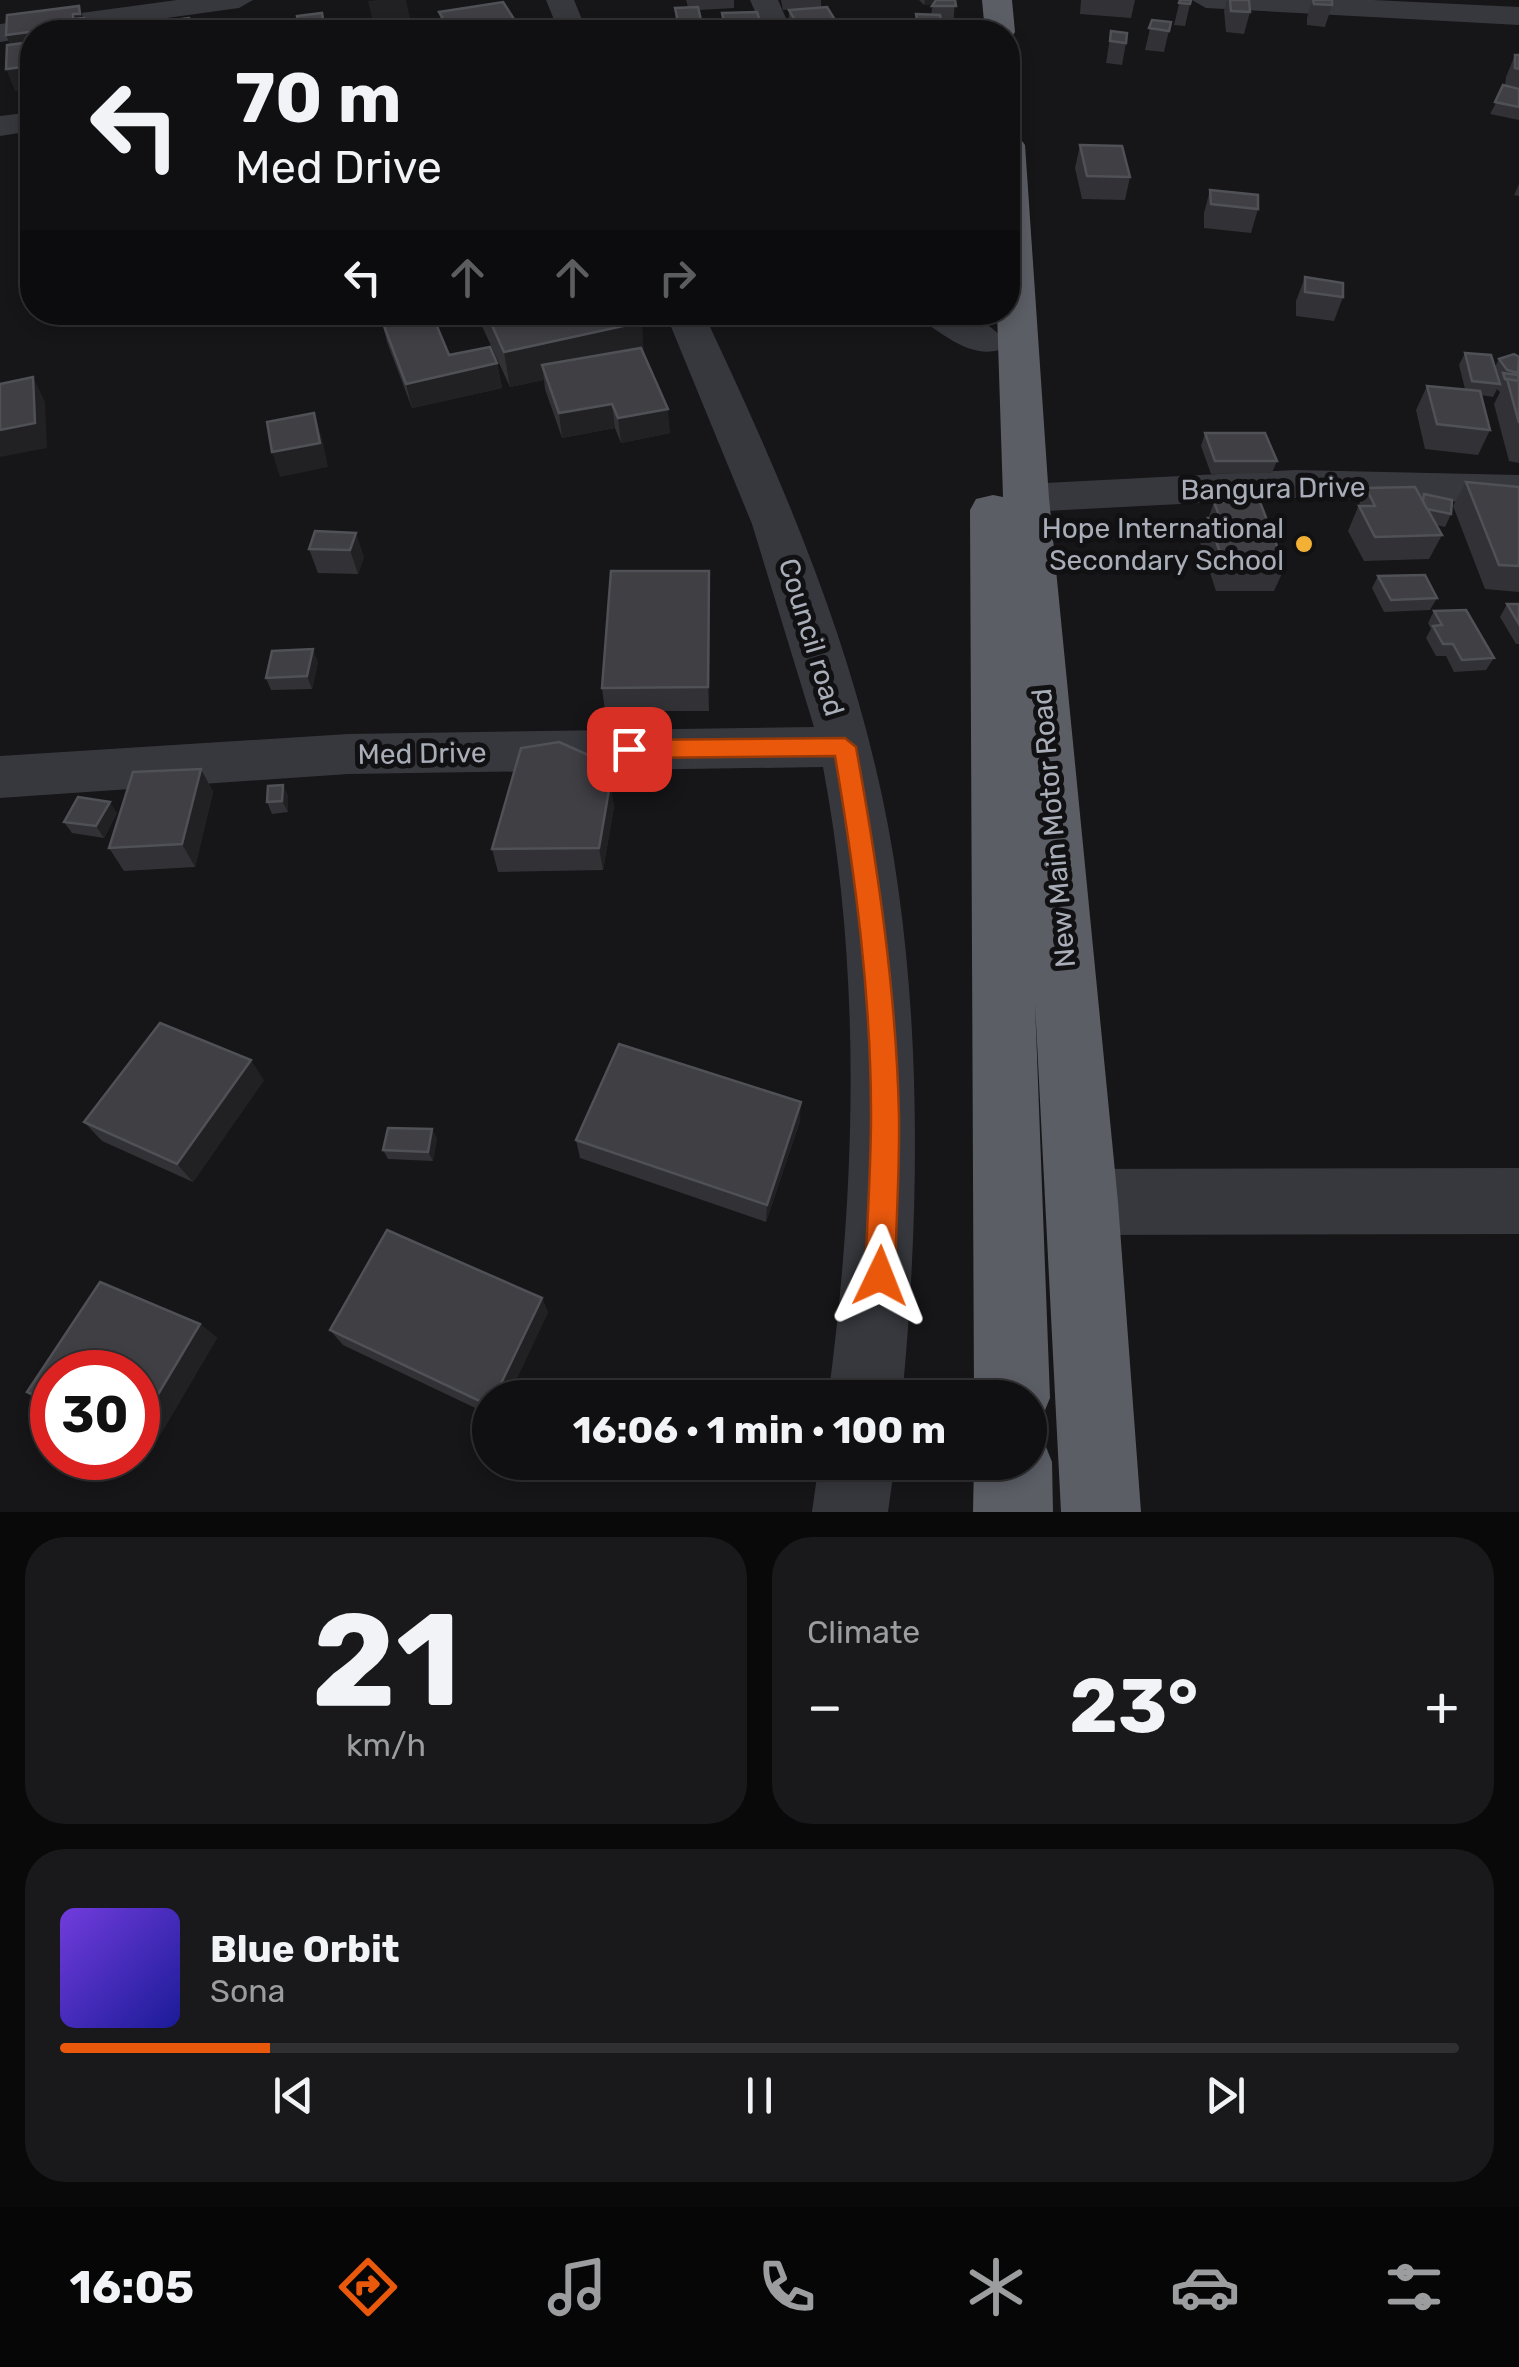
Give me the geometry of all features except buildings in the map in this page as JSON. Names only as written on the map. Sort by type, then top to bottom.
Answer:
[{"type":"highway","name":"New Main Motor Road","points":[[1017,325],[1026,498],[1083,1202],[1100,1512]]},
{"type":"highway","name":"New Main Motor Road","points":[[986,327],[1012,1380]]},
{"type":"highway","points":[[1013,1480],[1013,1512]]},
{"type":"street","points":[[1206,0],[1519,16]]},
{"type":"street","points":[[88,20],[228,1]]},
{"type":"street","name":"Council road","points":[[690,325],[788,552],[845,747],[867,882],[885,1114],[880,1276],[868,1380]]},
{"type":"street","name":"Bangura Drive","points":[[1026,498],[1296,484],[1519,488]]},
{"type":"street","name":"Med Drive","points":[[0,777],[348,754],[845,747]]},
{"type":"street","points":[[1083,1202],[1519,1202]]},
{"type":"street","points":[[850,1512],[854,1480]]},
{"type":"place","name":"Hope International Secondary School","points":[[1304,544]]},
{"type":"route","points":[[629,749],[845,747],[865,864],[878,989],[885,1114],[880,1276]]}]
